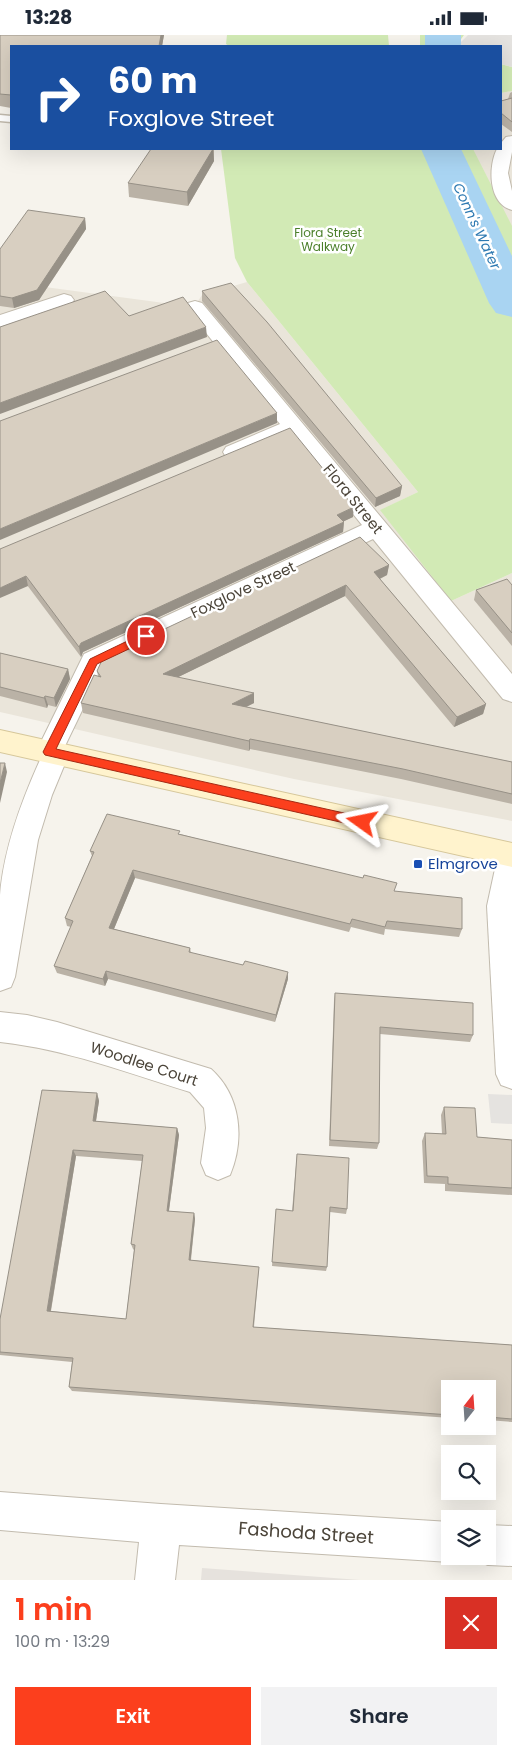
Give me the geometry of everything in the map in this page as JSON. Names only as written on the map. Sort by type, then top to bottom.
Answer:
[{"type":"main road","points":[[0,741],[512,855]]},
{"type":"street","points":[[512,141],[506,145],[501,155],[501,187],[505,199],[512,205]]},
{"type":"street","points":[[0,321],[64,300]]},
{"type":"street","name":"Flora Street","points":[[195,307],[213,343],[294,426],[512,691]]},
{"type":"street","points":[[214,460],[294,426]]},
{"type":"street","name":"Foxglove Street","points":[[0,977],[24,840],[53,753],[93,661],[376,528]]},
{"type":"street","points":[[512,855],[502,906],[512,1074]]},
{"type":"street","name":"Woodlee Court","points":[[0,1027],[26,1030],[56,1037],[200,1080],[214,1092],[221,1112],[222,1122],[218,1163]]},
{"type":"street","name":"Fashoda Street","points":[[0,1511],[161,1524],[441,1541]]},
{"type":"street","points":[[155,1580],[161,1524]]},
{"type":"street","points":[[496,1545],[512,1546]]},
{"type":"shaded area","points":[[468,35],[512,35],[512,67],[502,64],[502,45],[458,45]]},
{"type":"shaded area","points":[[512,91],[512,250],[470,150],[502,150],[502,93]]},
{"type":"shaded area","points":[[0,281],[194,307],[202,295],[247,282],[418,492],[381,510],[451,601],[512,573],[512,821],[294,779],[0,712]]},
{"type":"shaded area","points":[[488,1094],[512,1095],[512,1124],[491,1123]]},
{"type":"shaded area","points":[[202,1568],[360,1580],[201,1580]]},
{"type":"green space","points":[[227,35],[388,35],[389,45],[228,45]]},
{"type":"green space","points":[[420,35],[464,35],[457,45],[420,45]]},
{"type":"green space","points":[[502,64],[512,67],[512,91],[502,93]]},
{"type":"green space","name":"Flora Street Walkway","points":[[221,150],[474,150],[512,226],[512,573],[451,601],[380,510],[418,492],[247,282],[235,258]]},
{"type":"building","points":[[0,35],[161,35],[159,45],[10,45],[10,95],[0,94]]},
{"type":"building","points":[[512,98],[512,122],[502,114],[502,101]]},
{"type":"building","points":[[150,150],[212,150],[187,192],[128,183]]},
{"type":"building","points":[[28,210],[85,218],[37,290],[12,298],[0,296],[0,249]]},
{"type":"building","points":[[231,283],[267,322],[402,486],[376,498],[202,291]]},
{"type":"building","points":[[105,291],[129,316],[183,297],[206,327],[0,403],[0,327]]},
{"type":"building","points":[[217,340],[277,413],[0,529],[0,421]]},
{"type":"building","points":[[290,428],[354,507],[337,515],[344,522],[81,643],[79,647],[26,576],[0,588],[0,549]]},
{"type":"building","points":[[360,537],[389,565],[374,572],[486,704],[457,717],[346,585],[163,674],[254,693],[232,704],[512,762],[512,794],[403,769],[250,739],[249,741],[81,703],[94,675],[101,677],[97,671],[103,658]]},
{"type":"building","points":[[507,579],[512,585],[512,633],[476,590]]},
{"type":"building","points":[[0,653],[68,669],[54,698],[45,696],[44,698],[0,687]]},
{"type":"building","points":[[0,763],[5,763],[0,783]]},
{"type":"building","points":[[107,814],[180,831],[178,834],[363,878],[364,875],[397,883],[394,891],[462,898],[462,929],[387,921],[385,927],[352,919],[350,924],[133,870],[109,928],[190,948],[189,952],[243,965],[245,961],[288,972],[276,1015],[106,971],[103,979],[54,966],[73,921],[65,918],[94,852],[90,851]]},
{"type":"building","points":[[335,993],[473,1003],[473,1035],[380,1027],[379,1143],[330,1140]]},
{"type":"building","points":[[42,1090],[97,1093],[93,1121],[177,1128],[167,1211],[194,1213],[189,1260],[259,1267],[253,1327],[512,1345],[512,1419],[496,1418],[496,1380],[441,1380],[441,1414],[69,1387],[73,1358],[0,1352],[0,1319]],"holes":[[[73,1150],[143,1155],[131,1244],[135,1245],[126,1319],[47,1311]]]},
{"type":"building","points":[[444,1107],[475,1108],[477,1137],[512,1140],[512,1188],[448,1184],[448,1177],[427,1176],[425,1133],[446,1134]]},
{"type":"building","points":[[297,1154],[349,1158],[347,1209],[330,1207],[327,1267],[272,1262],[276,1209],[293,1211]]},
{"type":"waterway","name":"Conn's Water","points":[[443,35],[443,45]]},
{"type":"waterway","name":"Conn's Water","points":[[441,150],[512,303]]},
{"type":"place","name":"Elmgrove","points":[[418,864]]},
{"type":"route","points":[[146,636],[93,661],[49,752],[362,822]]}]
